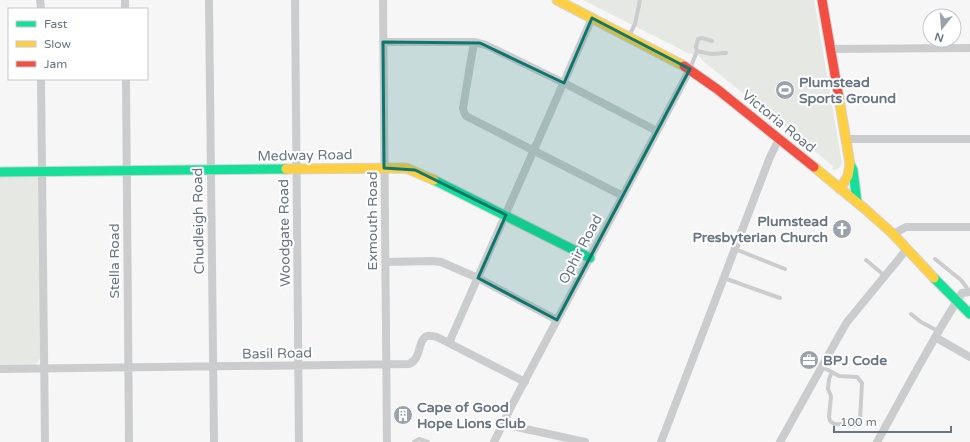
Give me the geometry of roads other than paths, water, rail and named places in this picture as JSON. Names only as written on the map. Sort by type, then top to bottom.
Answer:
[{"type":"street","name":"Chudleigh Road","points":[[209,0],[214,442]]},
{"type":"street","name":"Woodgate Road","points":[[295,0],[299,442]]},
{"type":"street","name":"Exmouth Road","points":[[383,0],[387,442]]},
{"type":"street","name":"Victoria Road","points":[[557,0],[659,51],[690,69],[857,202],[893,234],[969,314]]},
{"type":"street","points":[[822,0],[850,164],[853,170],[857,202]]},
{"type":"street","points":[[449,343],[592,18]]},
{"type":"street","points":[[383,42],[474,42],[492,47],[657,131]]},
{"type":"street","points":[[474,42],[463,108],[464,114],[469,119],[623,196]]},
{"type":"street","points":[[830,49],[970,48]]},
{"type":"street","name":"Ophir Road","points":[[494,442],[690,69]]},
{"type":"street","points":[[42,80],[45,442]]},
{"type":"street","name":"Stella Road","points":[[126,80],[129,442]]},
{"type":"street","points":[[661,442],[770,157],[779,139]]},
{"type":"street","points":[[846,139],[970,139]]},
{"type":"street","points":[[840,188],[848,176],[850,164]]},
{"type":"street","name":"Medway Road","points":[[0,172],[406,168],[415,170],[506,214],[590,258]]},
{"type":"street","points":[[893,234],[906,227],[970,227]]},
{"type":"street","points":[[780,442],[821,366],[847,322],[907,249]]},
{"type":"street","points":[[385,262],[441,262],[478,278],[557,320]]},
{"type":"street","points":[[877,442],[936,334],[962,293],[970,292]]},
{"type":"street","points":[[936,334],[970,356]]},
{"type":"street","name":"Basil Road","points":[[0,369],[409,364],[414,362],[417,358],[422,341],[428,336],[434,336],[525,382]]},
{"type":"street","points":[[503,424],[580,442]]},
{"type":"lane","points":[[629,36],[635,24],[640,0]]},
{"type":"lane","points":[[690,69],[698,51],[696,47],[699,38],[712,41]]},
{"type":"lane","points":[[698,51],[711,54],[726,53]]},
{"type":"lane","points":[[735,249],[785,268]]},
{"type":"lane","points":[[935,259],[961,280],[970,292]]},
{"type":"lane","points":[[866,260],[885,276]]},
{"type":"lane","points":[[724,278],[780,298]]},
{"type":"lane","points":[[911,314],[936,334]]},
{"type":"lane","points":[[821,366],[832,372],[839,376],[857,377],[862,383],[860,420],[855,425],[834,424],[829,419],[831,396],[828,389],[829,379],[832,372]]},
{"type":"lane","points":[[414,442],[419,439],[428,442]]},
{"type":"place","name":"Plumstead Sports Ground","points":[[785,90]]},
{"type":"place","name":"Plumstead Presbyterian Church","points":[[842,229]]},
{"type":"place","name":"BPJ Code","points":[[809,360]]},
{"type":"place","name":"Cape of Good Hope Lions Club","points":[[403,415]]}]
